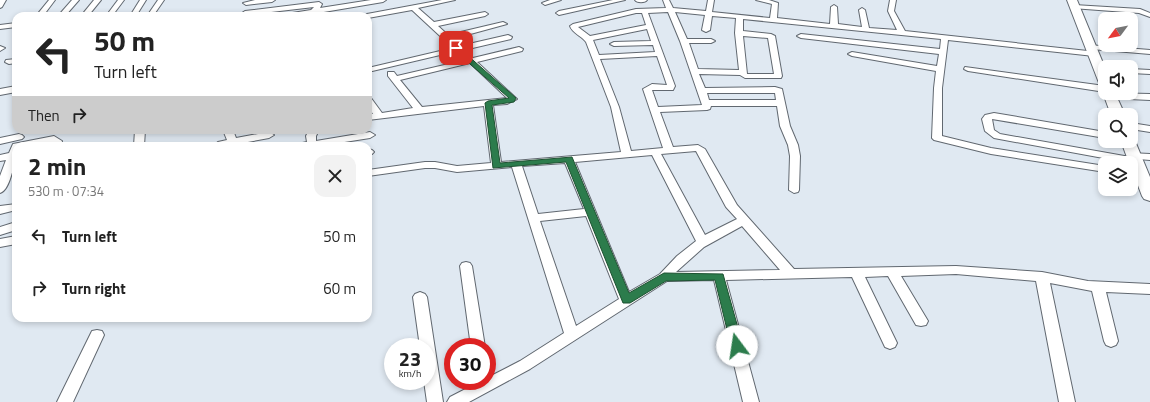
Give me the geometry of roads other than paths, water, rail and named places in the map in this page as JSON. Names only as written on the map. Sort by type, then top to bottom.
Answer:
[{"type":"street","points":[[0,6],[3,0]]},
{"type":"street","points":[[42,12],[52,0]]},
{"type":"street","points":[[65,12],[76,0]]},
{"type":"street","points":[[88,12],[98,0]]},
{"type":"street","points":[[112,12],[121,0]]},
{"type":"street","points":[[136,12],[143,0]]},
{"type":"street","points":[[153,12],[162,0]]},
{"type":"street","points":[[244,12],[246,2],[272,0]]},
{"type":"street","points":[[315,11],[358,2],[383,0]]},
{"type":"street","points":[[372,15],[413,7],[421,3],[452,0]]},
{"type":"street","points":[[545,2],[558,0]]},
{"type":"street","points":[[559,12],[622,0]]},
{"type":"street","points":[[638,0],[644,0]]},
{"type":"street","points":[[654,110],[706,108],[706,103],[696,72],[684,40],[666,0]]},
{"type":"street","points":[[706,30],[711,0]]},
{"type":"street","points":[[759,0],[775,3],[773,20]]},
{"type":"street","points":[[893,0],[891,12],[902,33]]},
{"type":"street","points":[[1117,0],[1126,10]]},
{"type":"street","points":[[315,11],[319,2]]},
{"type":"street","points":[[256,12],[319,2]]},
{"type":"street","points":[[1098,62],[1073,3],[1142,12],[1150,15]]},
{"type":"street","points":[[372,116],[419,110],[507,102],[513,99],[413,7]]},
{"type":"street","points":[[834,7],[834,26]]},
{"type":"street","points":[[644,10],[671,86],[667,88],[648,88],[654,110],[669,151]]},
{"type":"street","points":[[627,154],[614,107],[596,57],[588,39],[574,26],[644,10],[671,10],[1092,51],[1150,52]]},
{"type":"street","points":[[862,10],[866,29]]},
{"type":"street","points":[[431,25],[485,14]]},
{"type":"street","points":[[740,16],[739,33],[743,73]]},
{"type":"street","points":[[797,22],[803,45]]},
{"type":"street","points":[[445,38],[503,24]]},
{"type":"street","points":[[0,27],[12,26]]},
{"type":"street","points":[[588,39],[649,26]]},
{"type":"street","points":[[696,72],[743,73],[743,75],[750,77],[778,76],[771,36],[739,33]]},
{"type":"street","points":[[610,35],[621,56]]},
{"type":"street","points":[[372,69],[508,36]]},
{"type":"street","points":[[800,36],[943,52]]},
{"type":"street","points":[[945,37],[938,88],[937,138],[944,142],[1098,169]]},
{"type":"street","points":[[684,40],[711,41]]},
{"type":"street","points":[[614,44],[656,43]]},
{"type":"street","points":[[395,79],[519,50]]},
{"type":"street","points":[[596,57],[659,54]]},
{"type":"street","points":[[852,54],[940,69]]},
{"type":"street","points":[[384,66],[419,110]]},
{"type":"street","points":[[968,69],[1098,90]]},
{"type":"street","points":[[1138,71],[1150,72]]},
{"type":"street","points":[[0,92],[12,90]]},
{"type":"street","points":[[702,91],[779,91],[785,126],[793,145],[795,156],[794,190]]},
{"type":"street","points":[[1138,96],[1150,97]]},
{"type":"street","points":[[488,103],[496,166]]},
{"type":"street","points":[[706,103],[781,103]]},
{"type":"street","points":[[372,105],[379,115]]},
{"type":"street","points":[[1098,134],[994,116],[988,117],[987,119],[990,131],[997,136],[1139,164]]},
{"type":"street","points":[[1138,127],[1150,129]]},
{"type":"street","points":[[229,134],[232,142],[254,134],[269,135]]},
{"type":"street","points":[[329,142],[370,135]]},
{"type":"street","points":[[26,142],[54,139],[57,140],[57,142]]},
{"type":"street","points":[[0,141],[12,142]]},
{"type":"street","points":[[0,158],[12,147]]},
{"type":"street","points":[[372,172],[425,165],[457,169],[695,148],[701,149],[732,206],[792,275]]},
{"type":"street","points":[[1131,148],[1150,194]]},
{"type":"street","points":[[655,152],[703,242]]},
{"type":"street","points":[[0,190],[3,174],[12,154]]},
{"type":"street","points":[[569,159],[626,300]]},
{"type":"street","points":[[516,164],[535,218],[572,336]]},
{"type":"street","points":[[0,210],[12,208]]},
{"type":"street","points":[[535,218],[591,212]]},
{"type":"street","points":[[496,378],[525,365],[572,336],[664,277],[678,261],[703,242],[725,228],[744,221]]},
{"type":"street","points":[[1,239],[12,229]]},
{"type":"street","points":[[1,239],[12,240]]},
{"type":"street","points":[[466,266],[477,338]]},
{"type":"street","points":[[664,277],[956,270],[1042,277],[1098,287],[1150,290]]},
{"type":"street","points":[[893,272],[921,321]]},
{"type":"street","points":[[857,273],[890,343]]},
{"type":"street","points":[[719,276],[751,402]]},
{"type":"street","points":[[1042,277],[1067,402]]},
{"type":"street","points":[[1098,287],[1111,341]]},
{"type":"street","points":[[420,297],[435,402]]},
{"type":"street","points":[[65,402],[96,335]]},
{"type":"street","points":[[455,402],[474,390]]}]
